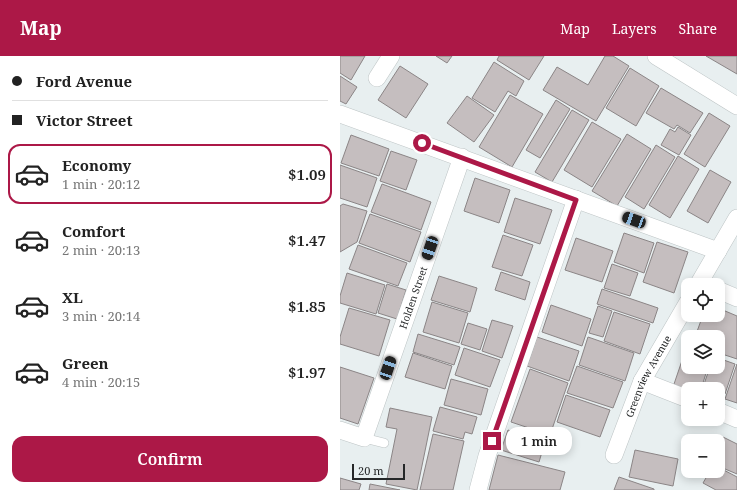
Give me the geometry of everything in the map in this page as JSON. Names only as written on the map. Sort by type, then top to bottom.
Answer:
[{"type":"street","points":[[377,78],[391,56]]},
{"type":"street","points":[[656,56],[737,106]]},
{"type":"street","points":[[342,120],[462,157],[718,251]]},
{"type":"street","name":"Holden Street","points":[[364,438],[462,157]]},
{"type":"street","points":[[478,490],[487,456],[576,200]]},
{"type":"street","points":[[704,278],[737,218]]},
{"type":"street","points":[[725,293],[737,298]]},
{"type":"street","name":"Greenview Avenue","points":[[614,455],[642,380],[681,314]]},
{"type":"street","points":[[642,380],[681,396]]},
{"type":"street","points":[[725,414],[737,419]]},
{"type":"street","points":[[340,430],[364,438]]},
{"type":"lane","points":[[364,438],[384,443]]},
{"type":"building","points":[[340,56],[365,56],[351,80],[340,73]]},
{"type":"building","points":[[436,56],[452,56],[447,63]]},
{"type":"building","points":[[499,56],[544,56],[529,80],[497,60]]},
{"type":"building","points":[[605,56],[613,56],[629,66],[596,121],[543,90],[557,67],[588,85]]},
{"type":"building","points":[[706,56],[737,56],[737,74]]},
{"type":"building","points":[[494,62],[524,81],[516,96],[508,91],[495,112],[472,98]]},
{"type":"building","points":[[400,66],[428,84],[406,118],[378,100]]},
{"type":"building","points":[[630,68],[659,86],[636,126],[606,108]]},
{"type":"building","points":[[340,76],[357,87],[346,104],[340,101]]},
{"type":"building","points":[[661,88],[703,113],[690,133],[677,125],[674,129],[646,113]]},
{"type":"building","points":[[510,95],[543,114],[512,167],[479,147]]},
{"type":"building","points":[[467,96],[494,115],[474,142],[447,123]]},
{"type":"building","points":[[556,100],[570,109],[540,158],[526,150]]},
{"type":"building","points":[[572,110],[589,120],[552,182],[535,172]]},
{"type":"building","points":[[709,113],[730,126],[705,167],[684,154]]},
{"type":"building","points":[[592,122],[621,139],[592,187],[564,170]]},
{"type":"building","points":[[678,127],[691,135],[679,155],[661,145],[670,129],[675,132]]},
{"type":"building","points":[[627,134],[651,149],[617,206],[592,191]]},
{"type":"building","points":[[351,135],[389,149],[379,176],[341,163]]},
{"type":"building","points":[[656,145],[675,157],[644,209],[625,197]]},
{"type":"building","points":[[391,151],[417,160],[406,190],[380,181]]},
{"type":"building","points":[[678,156],[699,169],[670,218],[649,205]]},
{"type":"building","points":[[340,165],[377,178],[367,207],[340,198]]},
{"type":"building","points":[[710,170],[731,182],[708,223],[687,211]]},
{"type":"building","points":[[475,178],[510,190],[499,223],[464,211]]},
{"type":"building","points":[[382,184],[431,202],[421,230],[371,212]]},
{"type":"building","points":[[515,198],[552,210],[540,244],[504,232]]},
{"type":"building","points":[[343,204],[367,211],[357,242],[340,252],[340,206]]},
{"type":"building","points":[[370,214],[421,232],[410,262],[359,243]]},
{"type":"building","points":[[624,233],[654,243],[644,273],[614,262]]},
{"type":"building","points":[[503,235],[533,245],[522,276],[492,267]]},
{"type":"building","points":[[576,238],[613,251],[602,282],[565,270]]},
{"type":"building","points":[[657,242],[688,252],[674,293],[643,282]]},
{"type":"building","points":[[358,245],[407,263],[398,286],[349,269]]},
{"type":"building","points":[[612,264],[638,273],[630,296],[604,288]]},
{"type":"building","points":[[501,272],[530,282],[525,300],[495,290]]},
{"type":"building","points":[[347,273],[385,285],[376,314],[340,303],[340,296]]},
{"type":"building","points":[[439,276],[477,288],[470,312],[431,300]]},
{"type":"building","points":[[387,284],[406,290],[397,319],[378,313]]},
{"type":"building","points":[[602,289],[658,308],[653,323],[597,304]]},
{"type":"building","points":[[432,302],[468,313],[459,343],[423,332]]},
{"type":"building","points":[[551,305],[591,319],[582,346],[542,332]]},
{"type":"building","points":[[598,306],[612,311],[603,337],[589,333]]},
{"type":"building","points":[[349,308],[390,320],[379,356],[340,344],[340,337]]},
{"type":"building","points":[[725,311],[737,316],[737,359],[725,355],[725,330],[698,330],[700,322],[725,322]]},
{"type":"building","points":[[614,312],[650,324],[640,354],[604,341]]},
{"type":"building","points":[[492,320],[513,326],[502,358],[482,351]]},
{"type":"building","points":[[468,323],[487,329],[480,350],[461,344]]},
{"type":"building","points":[[418,334],[460,347],[454,365],[413,352]]},
{"type":"building","points":[[537,337],[579,351],[569,381],[527,366]]},
{"type":"building","points":[[588,337],[634,353],[625,381],[579,365]]},
{"type":"building","points":[[464,348],[500,360],[490,387],[455,375]]},
{"type":"building","points":[[413,353],[452,366],[445,389],[405,377]]},
{"type":"building","points":[[725,360],[735,364],[725,394],[725,382],[705,382],[708,374],[725,374]]},
{"type":"building","points":[[681,364],[681,374],[706,374],[703,382],[681,382],[681,390],[673,387]]},
{"type":"building","points":[[737,364],[737,403],[725,399]]},
{"type":"building","points":[[577,366],[623,382],[613,408],[567,393]]},
{"type":"building","points":[[340,367],[374,378],[358,424],[340,418]]},
{"type":"building","points":[[530,369],[568,383],[550,435],[511,422]]},
{"type":"building","points":[[451,379],[488,389],[481,415],[444,405]]},
{"type":"building","points":[[566,395],[610,410],[600,437],[557,422]]},
{"type":"building","points":[[440,407],[477,417],[472,434],[465,432],[463,439],[433,431]]},
{"type":"building","points":[[390,408],[432,417],[417,490],[386,484],[397,429],[386,427]]},
{"type":"building","points":[[508,430],[545,442],[539,462],[501,450]]},
{"type":"building","points":[[433,434],[464,441],[453,490],[420,490]]},
{"type":"building","points":[[725,438],[737,444],[737,474],[725,469]]},
{"type":"building","points":[[635,450],[678,459],[673,486],[629,477]]},
{"type":"building","points":[[498,455],[565,472],[560,490],[489,490]]},
{"type":"building","points":[[725,471],[737,477],[737,490],[716,490],[703,483],[706,478],[725,478]]},
{"type":"building","points":[[619,477],[654,489],[654,490],[614,490]]},
{"type":"building","points":[[340,478],[361,484],[359,490],[340,490]]},
{"type":"building","points":[[370,484],[400,490],[369,490]]},
{"type":"route","points":[[422,143],[576,200],[492,441]]}]
